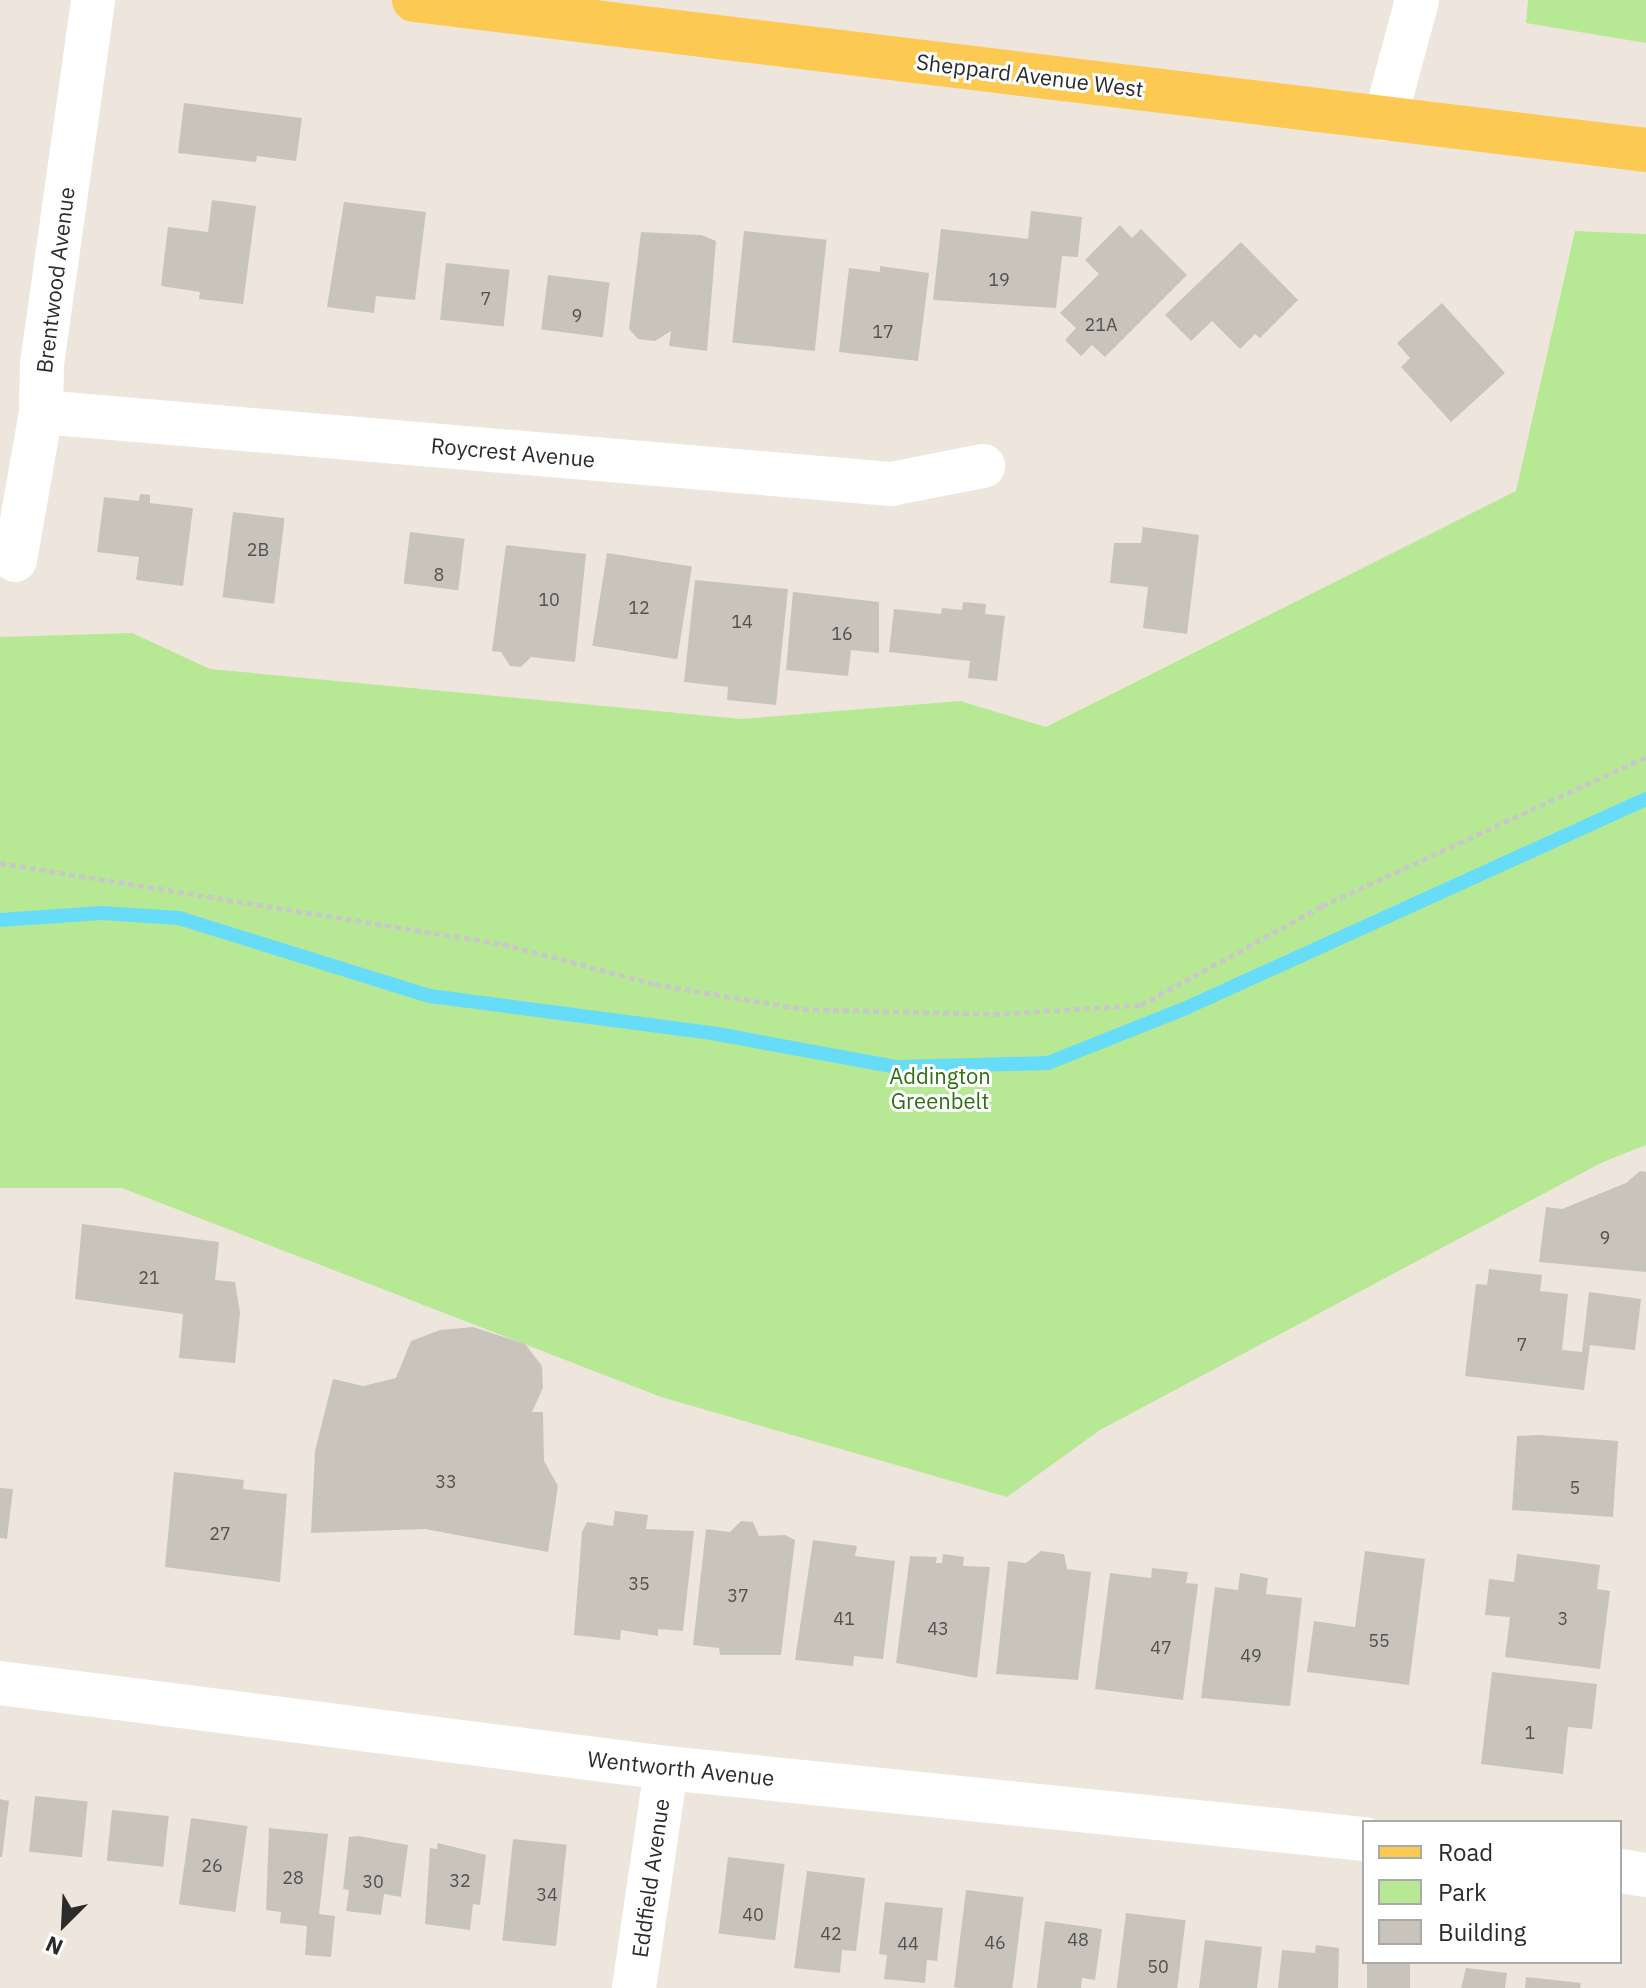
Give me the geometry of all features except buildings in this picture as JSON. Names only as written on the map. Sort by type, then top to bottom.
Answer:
[{"type":"main road","name":"Sheppard Avenue West","points":[[414,0],[1646,150]]},
{"type":"street","name":"Brentwood Avenue","points":[[15,560],[41,412],[42,364],[93,0]]},
{"type":"street","points":[[1385,119],[1417,0]]},
{"type":"street","name":"Roycrest Avenue","points":[[41,412],[891,484],[983,466]]},
{"type":"street","name":"Wentworth Avenue","points":[[0,1683],[666,1768],[1362,1839]]},
{"type":"street","name":"Eddfield Avenue","points":[[634,1988],[666,1768]]},
{"type":"street","points":[[1622,1871],[1646,1875]]},
{"type":"path","points":[[0,863],[503,944],[655,984],[803,1009],[994,1014],[1127,1006],[1141,1005],[1322,906],[1646,757]]},
{"type":"green space","points":[[1528,0],[1646,0],[1646,43],[1526,23]]},
{"type":"green space","name":"Addington Greenbelt","points":[[1575,231],[1646,234],[1646,1145],[1603,1162],[1100,1430],[1007,1497],[661,1397],[122,1188],[0,1188],[0,637],[132,633],[210,669],[742,719],[960,701],[1046,727],[1516,491]]},
{"type":"waterway","points":[[0,920],[102,913],[179,918],[430,996],[717,1034],[897,1067],[1048,1063],[1186,1008],[1646,799]]}]
